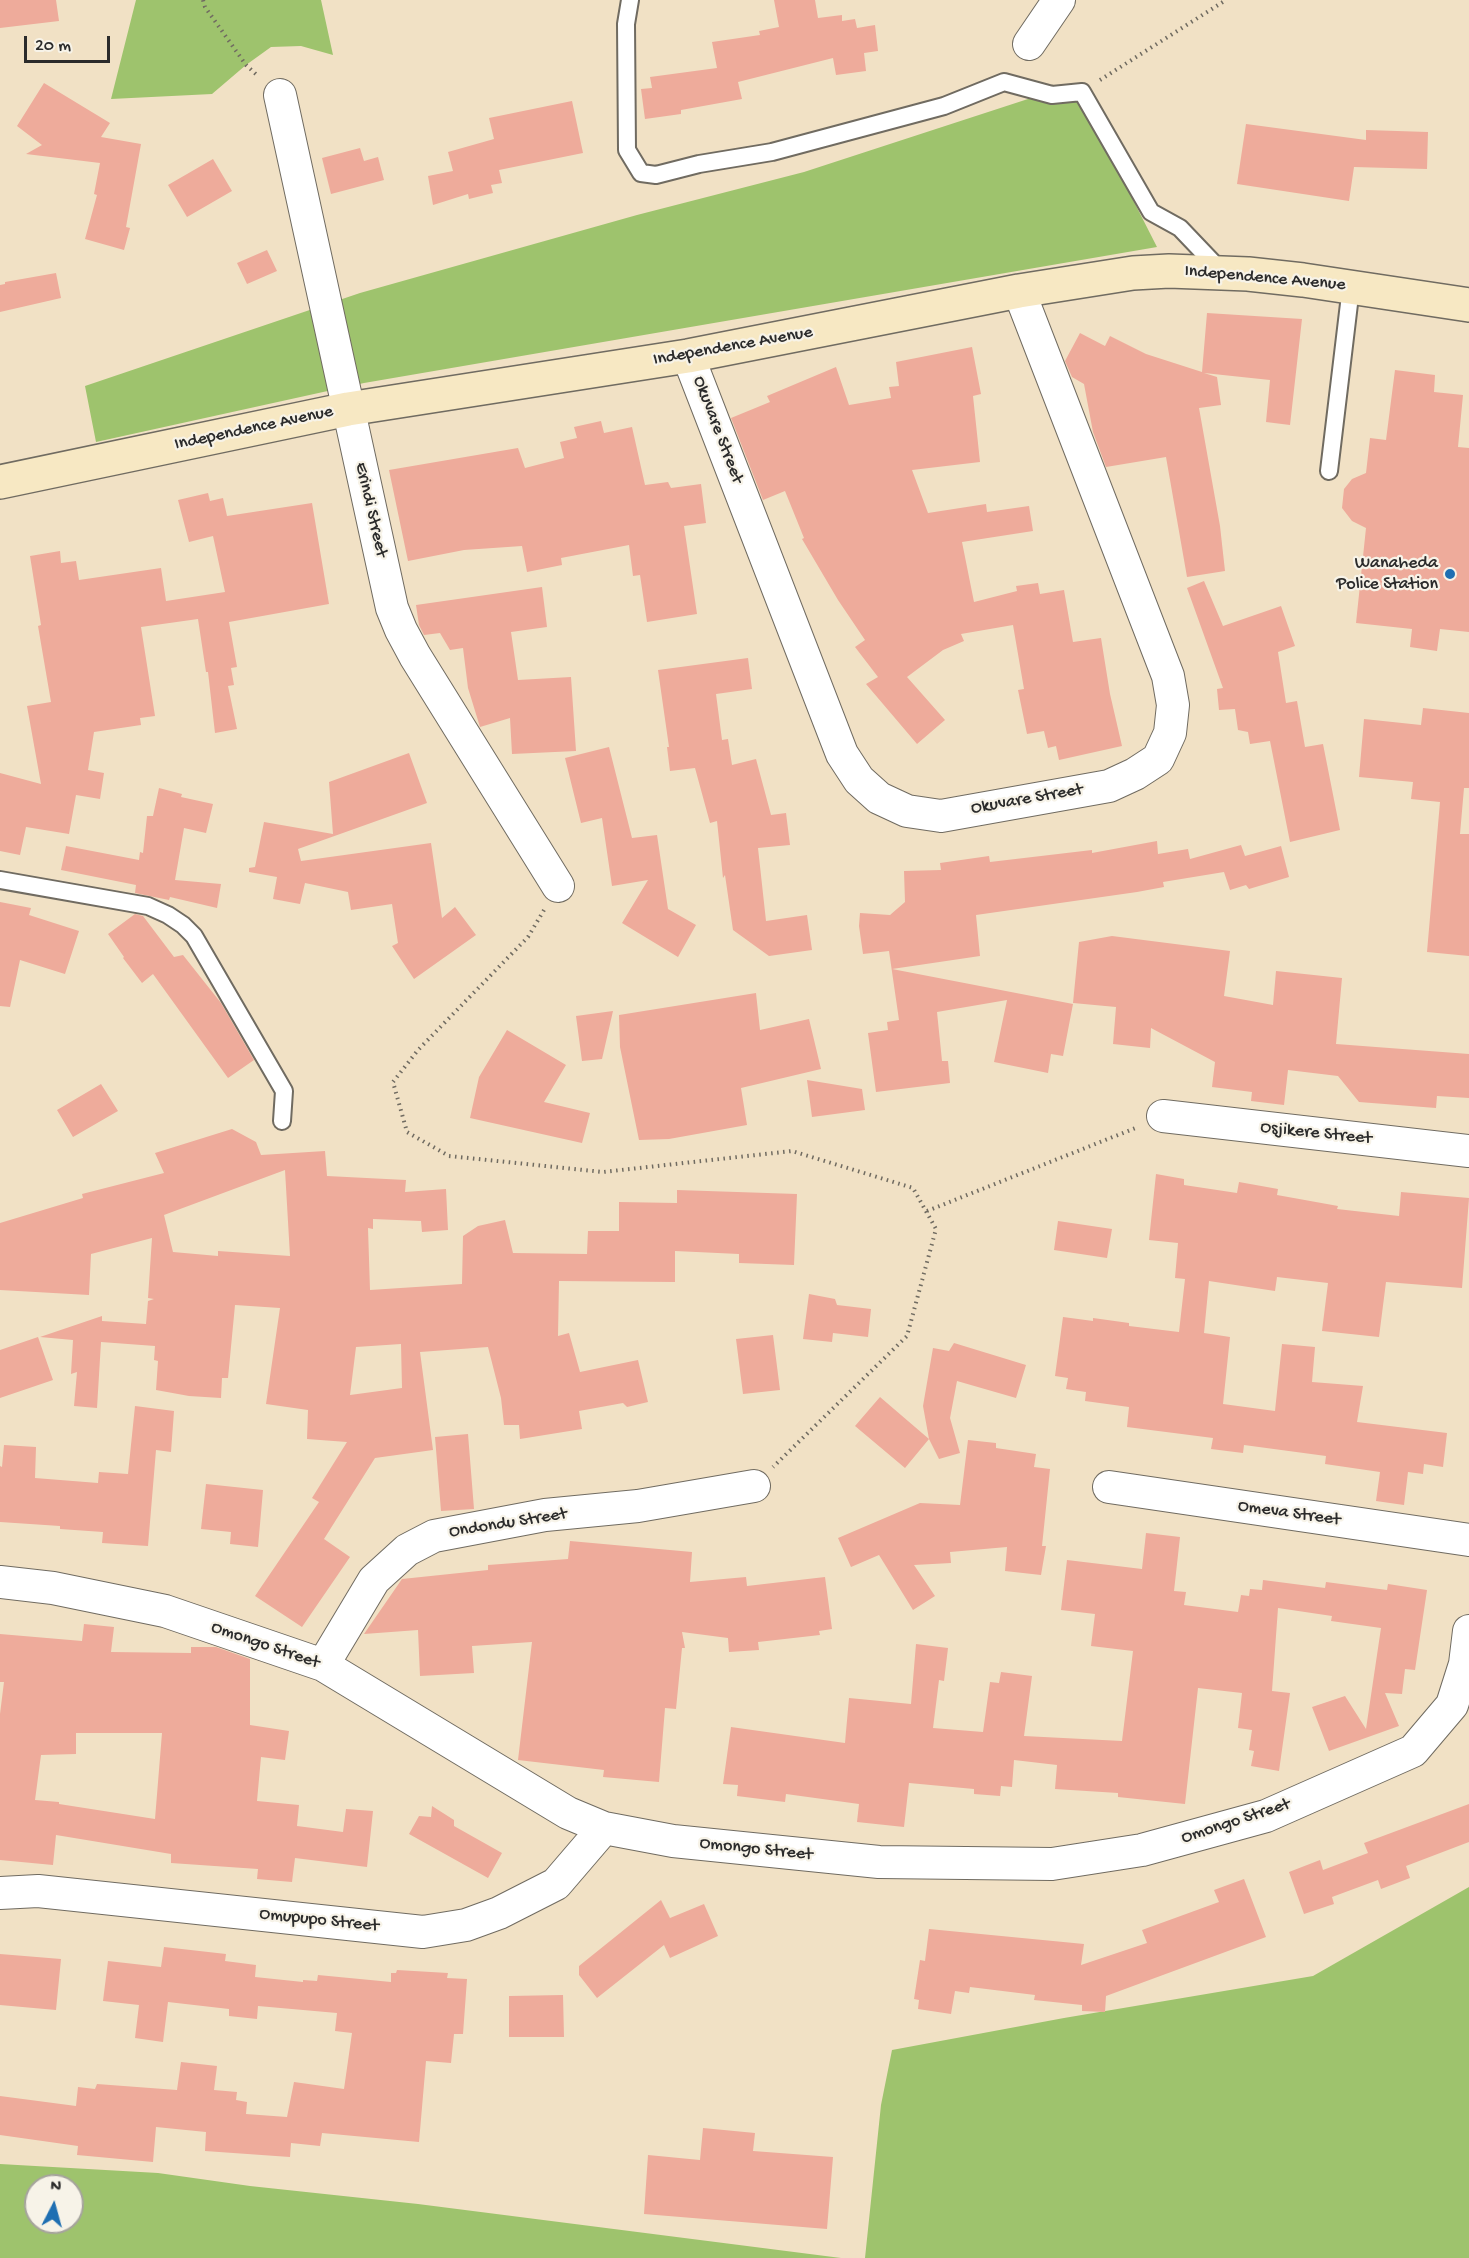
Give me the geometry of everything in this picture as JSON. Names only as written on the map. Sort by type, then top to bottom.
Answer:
[{"type":"main road","name":"Independence Avenue","points":[[0,482],[348,409],[688,356],[1019,291],[1134,273],[1168,271],[1248,274],[1469,305]]},
{"type":"street","points":[[1029,44],[1059,0]]},
{"type":"street","name":"Erindi Street","points":[[280,95],[392,608],[401,630],[558,886]]},
{"type":"street","name":"Okuvare Street","points":[[688,356],[842,754],[859,780],[879,798],[907,811],[940,816],[1109,786],[1135,774],[1158,759],[1170,733],[1173,705],[1168,676],[1019,291]]},
{"type":"street","name":"Osjikere Street","points":[[1164,1116],[1469,1151]]},
{"type":"street","name":"Ondondu Street","points":[[323,1665],[374,1580],[407,1550],[434,1536],[544,1515],[638,1506],[754,1486]]},
{"type":"street","name":"Omeva Street","points":[[1109,1487],[1469,1540]]},
{"type":"street","name":"Omongo Street","points":[[0,1582],[53,1588],[165,1611],[323,1665],[568,1813],[604,1828],[673,1841],[879,1862],[1052,1864],[1142,1850],[1266,1816],[1413,1751],[1452,1705],[1465,1664],[1469,1631]]},
{"type":"street","name":"Omupupo Street","points":[[0,1893],[38,1891],[423,1932],[466,1925],[499,1913],[556,1884],[604,1828]]},
{"type":"lane","points":[[630,0],[626,24],[627,150],[641,173],[656,175],[699,164],[772,153],[944,106],[1004,82],[1052,95],[1082,92],[1151,212],[1180,228],[1223,274]]},
{"type":"lane","points":[[1329,471],[1351,287]]},
{"type":"lane","points":[[0,880],[148,906],[183,925],[194,936],[284,1091],[282,1121]]},
{"type":"path","points":[[203,0],[205,7],[246,65],[280,95]]},
{"type":"path","points":[[1082,92],[1226,0]]},
{"type":"path","points":[[558,886],[528,937],[418,1050],[393,1082],[407,1132],[449,1156],[603,1172],[792,1151],[913,1188],[936,1229],[908,1336],[754,1486]]},
{"type":"path","points":[[927,1211],[1164,1116]]},
{"type":"green space","points":[[136,0],[321,0],[333,55],[301,46],[271,47],[212,94],[111,99]]},
{"type":"green space","points":[[1074,84],[1157,247],[364,383],[96,442],[85,386],[360,293],[637,215],[804,172]]},
{"type":"green space","points":[[1469,1887],[1469,2258],[865,2258],[881,2105],[892,2050],[1313,1976]]},
{"type":"green space","points":[[0,2164],[158,2173],[841,2258],[0,2258]]},
{"type":"building","points":[[0,0],[56,0],[59,21],[0,28]]},
{"type":"building","points":[[774,0],[815,0],[818,18],[842,15],[842,21],[855,19],[857,28],[875,25],[878,51],[864,53],[866,71],[836,75],[833,58],[738,82],[742,99],[681,110],[681,114],[645,119],[641,89],[652,88],[650,77],[717,68],[712,42],[760,35],[759,31],[779,27]]},
{"type":"building","points":[[44,83],[110,123],[101,137],[141,144],[126,227],[130,228],[124,250],[85,239],[97,195],[94,194],[100,163],[26,154],[42,145],[17,126]]},
{"type":"building","points":[[572,101],[583,153],[499,170],[502,183],[491,185],[493,193],[469,199],[468,194],[433,205],[428,176],[453,171],[448,152],[494,139],[489,118]]},
{"type":"building","points":[[1246,124],[1366,140],[1366,130],[1428,132],[1427,169],[1354,167],[1349,201],[1237,184]]},
{"type":"building","points":[[360,148],[364,161],[378,157],[384,180],[331,194],[322,158]]},
{"type":"building","points":[[213,159],[232,191],[187,217],[168,185]]},
{"type":"building","points":[[267,250],[277,271],[247,284],[237,263]]},
{"type":"building","points":[[56,273],[61,298],[0,312],[0,285],[5,282]]},
{"type":"building","points":[[1207,313],[1302,319],[1290,425],[1266,422],[1270,380],[1204,373],[1217,377],[1221,405],[1199,408],[1220,526],[1225,571],[1187,577],[1166,457],[1106,467],[1093,432],[1084,384],[1072,377],[1065,361],[1080,333],[1105,346],[1110,336],[1146,354],[1202,372]]},
{"type":"building","points":[[972,347],[981,394],[973,396],[980,462],[912,470],[928,513],[986,504],[987,512],[1029,506],[1033,531],[962,542],[974,602],[1017,591],[1016,586],[1038,583],[1040,594],[1064,590],[1073,642],[1101,638],[1110,694],[1122,746],[1059,760],[1056,746],[1048,748],[1044,731],[1027,734],[1018,690],[1024,689],[1013,625],[961,634],[964,641],[943,650],[907,677],[945,720],[917,744],[866,684],[878,677],[855,647],[865,640],[802,539],[804,538],[785,491],[763,500],[731,418],[770,402],[767,396],[836,367],[849,405],[891,398],[889,387],[899,386],[896,362]]},
{"type":"building","points":[[1395,370],[1435,375],[1434,392],[1463,395],[1458,447],[1469,448],[1469,632],[1440,629],[1437,651],[1410,647],[1412,629],[1356,623],[1366,528],[1352,521],[1342,508],[1344,489],[1352,479],[1366,473],[1370,438],[1386,440]]},
{"type":"building","points":[[601,421],[604,433],[632,427],[645,485],[668,482],[671,488],[701,484],[706,523],[684,526],[697,614],[647,622],[640,575],[633,576],[629,545],[561,558],[562,565],[527,572],[522,546],[464,550],[408,561],[389,470],[518,448],[525,468],[564,458],[560,442],[577,438],[574,427]]},
{"type":"building","points":[[208,493],[210,501],[223,498],[227,516],[312,503],[329,604],[229,622],[237,667],[231,668],[234,685],[228,686],[237,729],[215,733],[208,672],[206,672],[198,619],[141,627],[155,716],[140,718],[141,725],[94,732],[88,770],[104,773],[100,799],[76,795],[69,834],[26,827],[20,855],[0,851],[0,773],[41,784],[27,706],[51,702],[38,626],[41,625],[30,556],[60,551],[61,563],[76,561],[79,580],[161,568],[166,601],[225,592],[213,536],[189,542],[178,500]]},
{"type":"building","points":[[1204,581],[1223,626],[1281,606],[1295,646],[1278,652],[1286,703],[1297,701],[1305,747],[1323,744],[1340,830],[1290,842],[1270,741],[1250,744],[1248,732],[1238,730],[1235,709],[1219,710],[1217,689],[1223,688],[1187,588]]},
{"type":"building","points":[[542,587],[547,627],[511,632],[518,680],[571,677],[576,751],[512,754],[510,718],[480,727],[468,688],[463,648],[450,650],[440,633],[424,635],[419,625],[416,605]]},
{"type":"building","points":[[748,658],[752,689],[716,694],[722,740],[728,739],[732,765],[756,759],[771,815],[786,813],[790,845],[758,848],[766,921],[807,915],[812,950],[769,956],[733,930],[725,875],[723,878],[717,821],[710,823],[695,768],[670,771],[667,747],[669,747],[658,670]]},
{"type":"building","points":[[1423,708],[1469,713],[1469,788],[1464,788],[1460,834],[1469,834],[1469,956],[1427,952],[1440,802],[1411,799],[1413,782],[1359,777],[1364,719],[1421,725]]},
{"type":"building","points":[[609,747],[632,838],[657,835],[668,909],[696,925],[678,957],[622,923],[648,880],[612,886],[602,818],[581,823],[565,758]]},
{"type":"building","points":[[409,753],[427,803],[298,849],[301,861],[431,843],[442,918],[455,907],[476,935],[414,979],[392,946],[398,943],[392,904],[351,910],[348,892],[305,883],[300,904],[273,899],[277,877],[249,872],[249,868],[255,867],[264,822],[333,834],[329,782]]},
{"type":"building","points":[[159,788],[182,794],[181,797],[213,804],[206,833],[184,828],[175,880],[221,884],[217,908],[170,897],[169,900],[135,893],[136,885],[61,870],[66,846],[139,860],[140,852],[143,853],[147,816],[153,816]]},
{"type":"building","points":[[1157,841],[1158,854],[1188,849],[1190,859],[1241,845],[1245,856],[1281,846],[1289,877],[1249,889],[1246,885],[1230,890],[1224,872],[1163,882],[1164,887],[1137,892],[976,915],[980,956],[892,969],[1073,1004],[1063,1056],[1051,1054],[1048,1073],[994,1062],[1007,1000],[937,1012],[942,1061],[948,1061],[950,1083],[876,1092],[868,1033],[888,1030],[887,1022],[899,1020],[889,951],[863,954],[859,926],[860,913],[890,915],[905,902],[904,871],[941,870],[940,863],[989,856],[990,862],[1092,850],[1092,853]]},
{"type":"building","points":[[0,902],[31,908],[29,915],[79,931],[65,974],[20,960],[10,1007],[0,1006]]},
{"type":"building","points":[[135,914],[143,916],[174,957],[183,955],[221,1003],[254,1060],[228,1078],[153,974],[142,983],[108,934]]},
{"type":"building","points":[[1112,936],[1230,951],[1224,996],[1273,1005],[1276,971],[1342,978],[1336,1044],[1469,1054],[1469,1098],[1437,1096],[1436,1108],[1359,1102],[1338,1076],[1288,1070],[1284,1105],[1251,1101],[1252,1092],[1212,1087],[1215,1062],[1151,1028],[1150,1048],[1113,1044],[1116,1007],[1073,1003],[1079,942]]},
{"type":"building","points":[[756,993],[760,1030],[809,1019],[821,1069],[741,1088],[747,1125],[669,1139],[639,1140],[620,1047],[619,1015]]},
{"type":"building","points":[[613,1011],[602,1059],[582,1061],[576,1016]]},
{"type":"building","points":[[507,1030],[566,1065],[544,1102],[590,1113],[582,1143],[470,1118],[479,1077]]},
{"type":"building","points":[[807,1080],[862,1089],[865,1110],[812,1117]]},
{"type":"building","points":[[101,1084],[118,1111],[73,1137],[57,1110]]},
{"type":"building","points":[[232,1129],[256,1142],[261,1155],[325,1151],[327,1176],[406,1180],[405,1192],[446,1189],[448,1230],[422,1232],[421,1221],[373,1219],[373,1229],[368,1228],[370,1290],[462,1284],[463,1236],[478,1226],[505,1220],[513,1253],[587,1254],[588,1231],[619,1231],[619,1202],[677,1203],[677,1190],[797,1194],[794,1265],[739,1263],[739,1254],[675,1251],[675,1282],[559,1281],[558,1336],[569,1333],[580,1372],[638,1360],[648,1402],[627,1407],[623,1403],[579,1411],[582,1429],[520,1439],[519,1425],[504,1425],[501,1398],[488,1347],[420,1352],[433,1450],[375,1458],[324,1539],[350,1557],[302,1627],[255,1596],[319,1502],[312,1498],[347,1442],[307,1439],[308,1410],[266,1404],[280,1308],[235,1305],[228,1378],[222,1378],[221,1398],[189,1396],[156,1390],[158,1361],[154,1360],[155,1346],[101,1342],[97,1408],[74,1406],[77,1372],[71,1374],[73,1340],[40,1337],[102,1316],[102,1321],[146,1324],[148,1301],[154,1299],[148,1298],[152,1238],[91,1254],[89,1295],[0,1290],[0,1223],[83,1198],[82,1194],[164,1173],[155,1153]],"holes":[[[285,1170],[290,1256],[218,1251],[218,1256],[173,1252],[164,1215]],[[401,1344],[402,1388],[350,1395],[356,1347]]]},
{"type":"building","points":[[1156,1174],[1184,1179],[1184,1185],[1237,1193],[1239,1182],[1278,1189],[1277,1195],[1338,1206],[1337,1209],[1399,1216],[1401,1192],[1469,1198],[1462,1288],[1386,1282],[1379,1337],[1322,1331],[1328,1283],[1277,1277],[1275,1291],[1209,1281],[1204,1333],[1230,1337],[1223,1404],[1275,1411],[1282,1344],[1315,1347],[1312,1382],[1363,1386],[1357,1422],[1447,1433],[1443,1467],[1424,1464],[1423,1474],[1408,1472],[1404,1505],[1376,1501],[1380,1472],[1325,1464],[1326,1456],[1244,1445],[1243,1453],[1211,1449],[1213,1438],[1127,1427],[1129,1407],[1085,1401],[1086,1392],[1066,1389],[1068,1378],[1055,1376],[1063,1317],[1093,1321],[1093,1318],[1129,1323],[1129,1326],[1179,1332],[1185,1279],[1175,1278],[1178,1243],[1149,1240]]},
{"type":"building","points":[[1058,1221],[1112,1229],[1107,1258],[1054,1250]]},
{"type":"building","points":[[809,1294],[835,1299],[837,1305],[871,1309],[868,1337],[833,1333],[832,1342],[803,1339]]},
{"type":"building","points":[[773,1335],[780,1390],[743,1394],[736,1339]]},
{"type":"building","points":[[38,1337],[53,1380],[0,1398],[0,1350]]},
{"type":"building","points":[[954,1343],[1026,1365],[1016,1398],[957,1381],[950,1418],[960,1453],[939,1459],[929,1439],[923,1406],[933,1348],[949,1351]]},
{"type":"building","points":[[880,1397],[929,1439],[905,1468],[855,1426]]},
{"type":"building","points":[[135,1406],[174,1411],[171,1452],[156,1450],[148,1546],[102,1543],[103,1532],[60,1529],[60,1526],[0,1522],[0,1466],[2,1467],[4,1445],[36,1447],[35,1478],[98,1483],[99,1472],[128,1474]]},
{"type":"building","points":[[468,1434],[474,1509],[441,1511],[435,1437]]},
{"type":"building","points":[[968,1440],[996,1443],[996,1448],[1036,1454],[1034,1467],[1050,1469],[1042,1546],[1046,1546],[1041,1575],[1005,1571],[1007,1547],[950,1552],[951,1563],[914,1565],[935,1596],[913,1610],[879,1555],[851,1567],[838,1538],[920,1503],[960,1505]]},
{"type":"building","points":[[206,1484],[263,1490],[258,1547],[230,1544],[231,1532],[201,1529]]},
{"type":"building","points":[[1146,1533],[1180,1537],[1174,1591],[1186,1592],[1184,1605],[1238,1612],[1241,1595],[1249,1596],[1250,1589],[1262,1590],[1263,1580],[1325,1588],[1326,1582],[1387,1590],[1388,1584],[1427,1590],[1415,1670],[1405,1669],[1402,1694],[1385,1693],[1399,1726],[1329,1751],[1312,1707],[1345,1696],[1366,1729],[1381,1628],[1331,1621],[1332,1616],[1278,1608],[1272,1691],[1290,1693],[1279,1771],[1251,1766],[1254,1751],[1249,1750],[1252,1730],[1238,1728],[1242,1693],[1198,1688],[1185,1804],[1118,1797],[1118,1793],[1055,1789],[1057,1765],[1014,1760],[1012,1787],[1001,1786],[1000,1796],[974,1794],[974,1789],[909,1783],[904,1827],[857,1822],[859,1804],[786,1794],[785,1802],[737,1796],[738,1785],[723,1784],[731,1727],[845,1743],[849,1698],[911,1704],[916,1644],[948,1648],[944,1681],[939,1680],[933,1728],[983,1732],[990,1682],[999,1683],[1001,1672],[1032,1676],[1024,1736],[1122,1741],[1133,1651],[1091,1646],[1095,1614],[1061,1610],[1067,1560],[1142,1569]]},
{"type":"building","points":[[570,1541],[692,1552],[690,1582],[746,1577],[747,1586],[825,1577],[832,1629],[819,1631],[820,1635],[758,1642],[759,1650],[729,1652],[728,1638],[682,1632],[685,1648],[682,1648],[676,1709],[665,1708],[659,1782],[603,1777],[604,1770],[518,1760],[532,1642],[472,1646],[474,1673],[420,1676],[418,1630],[364,1634],[402,1579],[488,1570],[488,1565],[568,1559]]},
{"type":"building","points":[[84,1624],[114,1627],[111,1652],[191,1653],[191,1647],[216,1647],[250,1659],[250,1725],[289,1731],[285,1760],[261,1757],[257,1801],[299,1805],[297,1826],[343,1832],[346,1809],[373,1811],[367,1867],[295,1858],[292,1882],[257,1879],[258,1869],[171,1863],[171,1854],[56,1835],[53,1865],[0,1860],[0,1714],[4,1682],[0,1682],[0,1634],[82,1641]],"holes":[[[76,1733],[162,1733],[155,1819],[35,1800],[41,1755],[76,1754]]]},
{"type":"building","points":[[1469,1804],[1469,1842],[1406,1866],[1410,1878],[1381,1889],[1378,1880],[1332,1897],[1334,1904],[1304,1914],[1289,1872],[1320,1860],[1323,1870],[1368,1853],[1364,1843]]},
{"type":"building","points":[[432,1806],[454,1820],[454,1826],[502,1853],[488,1878],[409,1834],[419,1816],[431,1817]]},
{"type":"building","points":[[1244,1879],[1266,1937],[1106,1996],[1105,2012],[1082,2011],[1082,2005],[1034,2000],[1035,1995],[970,1987],[969,1993],[955,1991],[951,2014],[918,2009],[919,2000],[914,1999],[920,1960],[925,1961],[929,1929],[1084,1944],[1081,1965],[1147,1943],[1142,1930],[1219,1902],[1214,1890]]},
{"type":"building","points":[[661,1900],[670,1918],[704,1904],[718,1936],[670,1958],[664,1945],[597,1998],[579,1975],[579,1966]]},
{"type":"building","points":[[164,1947],[226,1954],[225,1961],[256,1965],[255,1977],[303,1982],[303,1980],[317,1981],[318,1975],[391,1982],[391,1973],[396,1973],[397,1970],[448,1973],[447,1978],[467,1979],[463,2034],[454,2034],[451,2063],[426,2061],[419,2142],[322,2133],[320,2146],[291,2143],[290,2157],[205,2151],[206,2132],[156,2127],[153,2162],[77,2155],[78,2146],[0,2135],[0,2096],[76,2106],[78,2087],[95,2089],[97,2084],[177,2090],[181,2062],[217,2066],[214,2090],[237,2092],[236,2100],[247,2102],[246,2114],[287,2117],[294,2082],[344,2089],[352,2033],[335,2031],[337,2013],[258,2006],[257,2019],[229,2016],[229,2009],[168,2002],[163,2042],[135,2038],[139,2005],[103,2001],[108,1961],[161,1967]]},
{"type":"building","points":[[0,1954],[61,1959],[56,2010],[0,2005]]},
{"type":"building","points":[[563,1995],[564,2037],[509,2037],[509,1996]]},
{"type":"building","points":[[703,2128],[755,2133],[753,2151],[833,2157],[827,2229],[644,2214],[648,2155],[700,2160]]},
{"type":"place","name":"Wanaheda Police Station","points":[[1450,574]]}]
